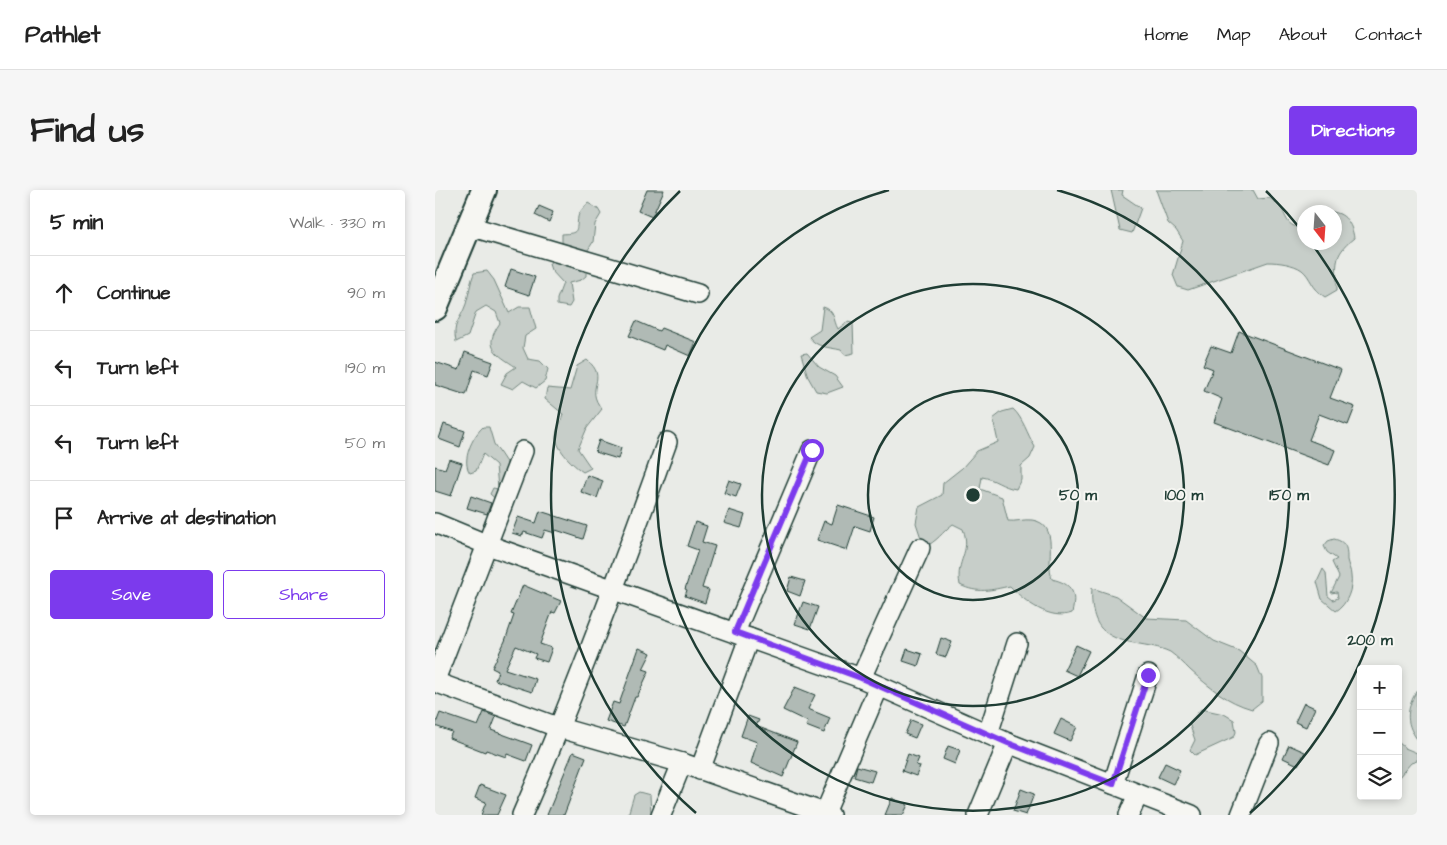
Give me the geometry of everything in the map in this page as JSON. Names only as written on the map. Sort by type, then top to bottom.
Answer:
[{"type":"main road","points":[[435,308],[484,190]]},
{"type":"street","points":[[469,226],[698,294]]},
{"type":"street","points":[[522,815],[560,728],[615,589],[667,442]]},
{"type":"street","points":[[700,770],[742,635],[812,450]]},
{"type":"street","points":[[523,451],[435,681],[560,728],[700,770],[800,810],[827,814],[879,686]]},
{"type":"street","points":[[435,523],[488,545],[861,678],[1008,743],[1192,815]]},
{"type":"street","points":[[861,678],[920,548]]},
{"type":"street","points":[[987,734],[1017,643]]},
{"type":"street","points":[[1113,784],[1148,675]]},
{"type":"street","points":[[978,815],[1008,743]]},
{"type":"street","points":[[1241,815],[1269,744]]},
{"type":"street","points":[[661,815],[682,764]]},
{"type":"street","points":[[1129,815],[1138,794]]},
{"type":"shaded area","points":[[1111,190],[1123,190],[1122,195],[1141,208],[1132,233],[1120,230]]},
{"type":"shaded area","points":[[1156,190],[1253,190],[1258,199],[1269,198],[1279,205],[1290,224],[1297,227],[1297,250],[1342,250],[1337,261],[1337,290],[1325,297],[1320,294],[1302,270],[1295,266],[1276,262],[1268,262],[1188,290],[1178,287],[1173,275],[1183,241],[1176,230],[1168,223]]},
{"type":"shaded area","points":[[588,203],[598,209],[601,214],[595,224],[593,242],[586,253],[586,276],[581,280],[569,283],[572,302],[569,307],[557,305],[557,299],[563,283],[551,270],[549,264],[562,247],[562,234],[576,231],[579,215]]},
{"type":"shaded area","points":[[1342,216],[1347,219],[1354,238],[1342,250]]},
{"type":"shaded area","points":[[487,271],[494,280],[509,313],[519,307],[530,307],[536,329],[525,336],[523,348],[528,359],[540,361],[548,369],[545,381],[536,388],[523,381],[513,389],[501,384],[507,373],[516,367],[494,350],[492,339],[500,323],[496,312],[486,306],[476,312],[468,336],[456,342],[456,326],[466,304],[474,273]]},
{"type":"shaded area","points":[[823,307],[830,310],[838,329],[847,322],[853,323],[854,353],[845,355],[841,350],[819,345],[809,337],[820,330]]},
{"type":"shaded area","points":[[807,353],[819,367],[835,376],[843,387],[827,393],[816,391],[808,377],[801,354]]},
{"type":"shaded area","points":[[587,360],[596,373],[595,395],[602,409],[587,428],[578,449],[591,468],[583,472],[570,461],[559,447],[556,435],[563,414],[545,399],[547,388],[570,390],[577,366]]},
{"type":"shaded area","points":[[1013,409],[1035,447],[1030,458],[1021,466],[1021,479],[1016,489],[982,477],[980,489],[1002,497],[1008,521],[1032,520],[1041,523],[1046,528],[1050,544],[1050,571],[1052,579],[1064,583],[1071,590],[1074,600],[1072,613],[1064,615],[1055,614],[1038,609],[1010,586],[991,590],[973,590],[960,585],[960,569],[966,544],[963,529],[953,524],[936,540],[924,547],[916,523],[919,507],[942,495],[943,483],[962,468],[977,451],[998,442],[993,419],[1002,412]]},
{"type":"shaded area","points":[[483,427],[489,427],[494,444],[511,470],[498,501],[490,494],[493,488],[498,489],[496,465],[483,454],[476,471],[470,473],[468,468],[467,456],[469,449]]},
{"type":"shaded area","points":[[1334,539],[1344,544],[1351,572],[1350,591],[1343,605],[1336,611],[1322,599],[1317,582],[1323,569],[1326,573],[1328,596],[1333,600],[1338,598],[1337,592],[1331,593],[1339,577],[1332,562],[1337,559],[1327,552],[1324,546],[1328,541]]},
{"type":"shaded area","points":[[1092,588],[1116,596],[1146,618],[1186,620],[1214,641],[1239,651],[1257,666],[1262,678],[1262,701],[1252,709],[1243,706],[1211,688],[1170,652],[1127,642],[1111,636],[1097,622],[1092,605]]},
{"type":"shaded area","points":[[1417,690],[1417,739],[1410,727],[1408,715]]},
{"type":"shaded area","points":[[1201,709],[1224,714],[1234,720],[1236,732],[1234,737],[1195,755],[1190,750],[1195,740],[1189,723]]},
{"type":"shaded area","points":[[1402,745],[1417,753],[1417,761],[1411,763],[1402,773]]},
{"type":"shaded area","points":[[639,792],[650,795],[651,815],[628,815],[634,795]]},
{"type":"building","points":[[647,190],[664,190],[652,217],[638,211]]},
{"type":"building","points":[[539,206],[553,212],[549,222],[535,215]]},
{"type":"building","points":[[511,269],[535,277],[529,295],[505,287]]},
{"type":"building","points":[[636,321],[659,331],[661,328],[696,342],[690,356],[665,345],[663,350],[629,336]]},
{"type":"building","points":[[1239,331],[1341,370],[1330,398],[1355,407],[1348,425],[1319,414],[1309,440],[1335,450],[1329,465],[1214,422],[1222,399],[1204,391],[1213,369],[1203,365],[1211,346],[1231,353]]},
{"type":"building","points":[[465,352],[493,362],[488,375],[474,370],[466,395],[435,385],[435,362],[459,370]]},
{"type":"building","points":[[444,424],[465,431],[460,447],[439,439]]},
{"type":"building","points":[[599,440],[621,448],[618,459],[595,452]]},
{"type":"building","points":[[449,459],[462,463],[451,496],[435,491],[435,466],[445,469]]},
{"type":"building","points":[[587,475],[603,481],[597,498],[581,492]]},
{"type":"building","points":[[729,480],[741,484],[736,497],[724,493]]},
{"type":"building","points":[[471,496],[491,503],[487,514],[467,508]]},
{"type":"building","points":[[838,505],[874,517],[870,531],[855,526],[847,550],[817,540],[824,521],[832,524]]},
{"type":"building","points":[[729,510],[745,515],[741,528],[724,523]]},
{"type":"building","points":[[540,511],[587,526],[583,539],[556,530],[555,533],[545,530],[542,538],[524,532],[522,536],[512,533],[518,517],[536,523]]},
{"type":"building","points":[[695,522],[707,526],[702,542],[715,546],[702,588],[709,590],[705,603],[685,596],[687,590],[685,589],[698,550],[687,546]]},
{"type":"building","points":[[791,577],[805,581],[800,596],[787,591]]},
{"type":"building","points":[[523,585],[561,601],[555,613],[552,612],[540,644],[552,648],[547,662],[534,658],[536,654],[516,646],[505,669],[536,679],[532,692],[495,680],[498,671],[492,668],[505,641],[514,615],[511,614]]},
{"type":"building","points":[[803,602],[818,607],[810,629],[795,624]]},
{"type":"building","points":[[941,638],[952,642],[946,657],[936,654]]},
{"type":"building","points":[[1076,645],[1089,651],[1077,676],[1064,670]]},
{"type":"building","points":[[639,648],[651,653],[643,669],[649,671],[637,697],[635,697],[624,727],[606,721],[613,702],[619,704]]},
{"type":"building","points":[[907,649],[922,654],[918,666],[903,661]]},
{"type":"building","points":[[795,687],[815,695],[808,709],[830,718],[824,733],[806,726],[808,722],[783,710]]},
{"type":"building","points":[[1304,703],[1315,708],[1306,727],[1295,722]]},
{"type":"building","points":[[484,712],[496,717],[491,730],[532,745],[526,761],[507,754],[506,757],[486,750],[485,752],[449,738],[452,732],[435,726],[440,713],[478,726]]},
{"type":"building","points":[[748,716],[759,720],[756,726],[797,742],[783,777],[751,763],[757,742],[741,736]]},
{"type":"building","points":[[1061,719],[1077,727],[1070,741],[1054,734]]},
{"type":"building","points":[[911,720],[921,724],[915,738],[905,734]]},
{"type":"building","points":[[1289,745],[1305,752],[1298,765],[1283,758]]},
{"type":"building","points":[[948,746],[960,750],[955,764],[943,759]]},
{"type":"building","points":[[573,752],[586,757],[564,815],[547,815]]},
{"type":"building","points":[[908,754],[919,758],[916,765],[920,766],[916,776],[902,771]]},
{"type":"building","points":[[1165,763],[1180,770],[1173,784],[1158,777]]},
{"type":"building","points":[[857,766],[875,771],[871,782],[854,777]]},
{"type":"building","points":[[480,785],[506,795],[497,815],[481,815],[486,802],[475,798]]},
{"type":"building","points":[[1021,789],[1034,794],[1026,815],[1013,811]]},
{"type":"building","points":[[892,798],[908,805],[903,815],[885,815]]},
{"type":"route","points":[[812,450],[735,632],[861,678],[1008,743],[1113,784],[1148,675]]}]
